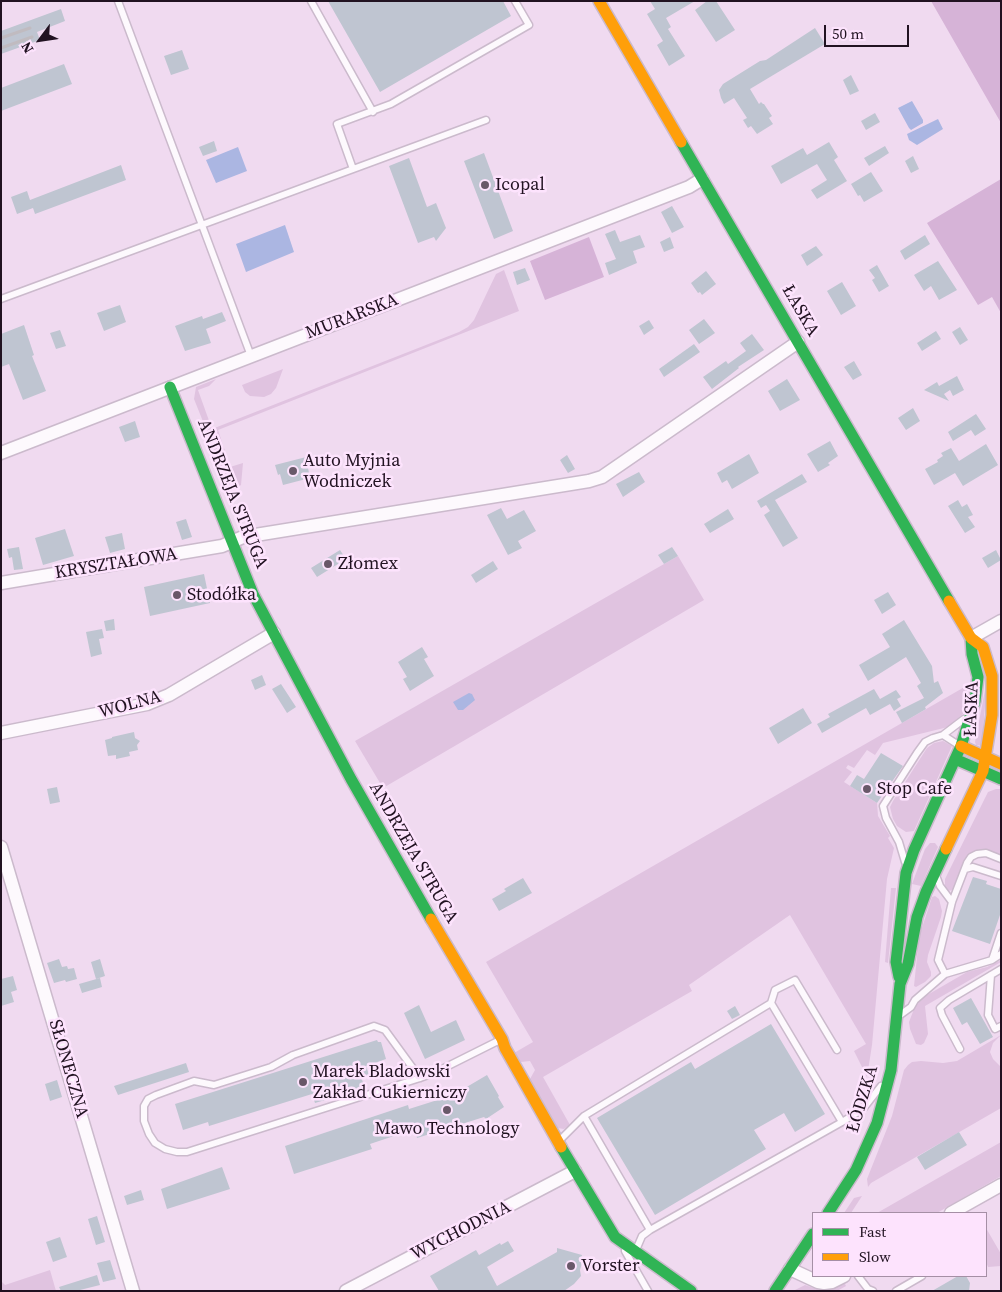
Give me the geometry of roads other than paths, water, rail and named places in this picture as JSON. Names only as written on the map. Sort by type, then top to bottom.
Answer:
[{"type":"main road","name":"ŁASKA","points":[[599,1],[971,638],[983,648],[992,676],[992,715],[986,759]]},
{"type":"main road","name":"ANDRZEJA STRUGA","points":[[170,387],[253,594],[351,779],[448,950],[502,1039],[505,1048],[575,1172],[615,1237],[691,1291]]},
{"type":"main road","name":"ŁASKA","points":[[971,638],[972,654],[978,677],[977,689],[956,759],[1001,779]]},
{"type":"main road","name":"ŁASKA","points":[[961,746],[986,759],[1001,764]]},
{"type":"main road","name":"ŁÓDZKA","points":[[829,1212],[853,1176],[877,1123],[892,1063],[900,984],[896,962],[906,873],[914,850],[956,759]]},
{"type":"main road","name":"ŁÓDZKA","points":[[900,984],[908,964],[917,917],[935,872],[983,771],[986,759]]},
{"type":"main road","points":[[775,1291],[812,1236]]},
{"type":"street","name":"MURARSKA","points":[[1,453],[689,187],[702,179]]},
{"type":"street","name":"KRYSZTAŁOWA","points":[[1,584],[222,546],[243,536],[589,481],[602,476],[798,342]]},
{"type":"street","points":[[971,638],[1001,621]]},
{"type":"street","name":"WOLNA","points":[[1,733],[147,704],[169,695],[274,633]]},
{"type":"street","name":"SŁONECZNA","points":[[1,847],[133,1291]]},
{"type":"street","name":"WYCHODNIA","points":[[346,1291],[575,1172]]},
{"type":"street","points":[[953,1212],[1001,1185]]},
{"type":"street","points":[[790,1269],[824,1283],[832,1282],[842,1277]]},
{"type":"lane","points":[[118,1],[251,356]]},
{"type":"lane","points":[[310,1],[373,112]]},
{"type":"lane","points":[[353,168],[338,124],[391,104],[529,25],[515,1]]},
{"type":"lane","points":[[1,299],[486,120]]},
{"type":"lane","points":[[906,873],[902,850],[886,818],[883,806],[925,742],[943,735],[971,714]]},
{"type":"lane","points":[[943,735],[961,746]]},
{"type":"lane","points":[[944,974],[938,960],[952,902],[964,869],[971,857],[977,854],[986,853],[1001,859]]},
{"type":"lane","points":[[964,869],[973,867],[1001,876]]},
{"type":"lane","points":[[935,872],[940,886],[952,902]]},
{"type":"lane","points":[[992,960],[1001,933]]},
{"type":"lane","points":[[897,1017],[911,1007],[915,1000],[944,974],[992,960],[1001,954]]},
{"type":"lane","points":[[960,1049],[940,1008],[949,1000],[1001,969]]},
{"type":"lane","points":[[991,975],[988,1016],[995,1029],[1001,1026]]},
{"type":"lane","points":[[558,1142],[584,1116],[771,1003],[775,990],[795,980],[837,1050]]},
{"type":"lane","points":[[771,1003],[842,1122]]},
{"type":"lane","points":[[420,1078],[386,1030],[374,1026],[293,1055],[271,1067],[214,1085],[194,1081],[156,1095],[148,1099],[144,1106],[144,1121],[155,1143],[165,1149],[188,1152],[420,1078],[502,1039]]},
{"type":"lane","points":[[636,1252],[642,1236],[650,1230],[863,1109],[889,1077]]},
{"type":"lane","points":[[584,1116],[650,1230]]},
{"type":"lane","points":[[619,1241],[648,1291]]},
{"type":"lane","points":[[859,1277],[868,1289],[873,1291]]},
{"type":"lane","points":[[896,1291],[920,1277]]},
{"type":"water","points":[[912,101],[923,123],[911,130],[898,108]]},
{"type":"water","points":[[938,119],[943,129],[917,145],[909,140],[907,134]]},
{"type":"water","points":[[238,147],[247,171],[216,183],[206,160]]},
{"type":"water","points":[[285,225],[294,252],[246,272],[236,244]]},
{"type":"water","points":[[469,693],[472,694],[475,700],[463,710],[458,710],[453,702]]},
{"type":"railway","points":[[1,38],[30,28]]},
{"type":"railway","points":[[1,48],[32,37]]},
{"type":"place","name":"Icopal","points":[[485,185]]},
{"type":"place","name":"Auto Myjnia Wodniczek","points":[[293,471]]},
{"type":"place","name":"Złomex","points":[[328,564]]},
{"type":"place","name":"Stodółka","points":[[177,595]]},
{"type":"place","name":"Stop Cafe","points":[[867,789]]},
{"type":"place","name":"Marek Bladowski Zakład Cukierniczy","points":[[303,1082]]},
{"type":"place","name":"Mawo Technology","points":[[447,1110]]},
{"type":"place","name":"Vorster","points":[[571,1266]]}]
